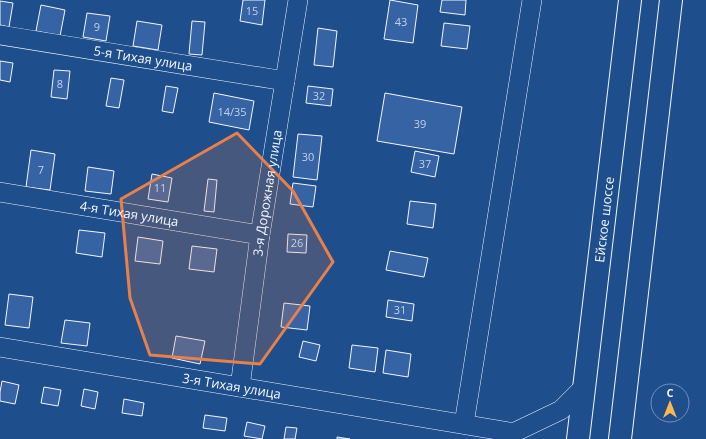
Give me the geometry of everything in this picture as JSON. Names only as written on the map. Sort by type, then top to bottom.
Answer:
[{"type":"main road","name":"Ейское шоссе","points":[[578,439],[630,0]]},
{"type":"main road","points":[[620,439],[671,0]]},
{"type":"street","name":"3-я Дорожная улица","points":[[240,387],[260,235],[298,0]]},
{"type":"street","points":[[464,424],[532,0]]},
{"type":"street","name":"5-я Тихая улица","points":[[0,35],[285,81]]},
{"type":"street","name":"4-я Тихая улица","points":[[0,192],[260,235]]},
{"type":"street","name":"3-я Тихая улица","points":[[0,347],[464,424],[513,435]]},
{"type":"street","points":[[513,435],[561,410],[583,388]]},
{"type":"highlighted area","points":[[237,133],[293,191],[333,262],[260,364],[150,355],[130,298],[121,199]]},
{"type":"building","points":[[243,0],[265,0],[262,25],[240,21]]},
{"type":"building","points":[[390,0],[418,5],[413,43],[384,39]]},
{"type":"building","points":[[442,0],[466,0],[465,15],[440,12]]},
{"type":"building","points":[[0,1],[13,3],[9,27],[0,25]]},
{"type":"building","points":[[41,5],[65,10],[60,36],[36,31]]},
{"type":"building","points":[[87,13],[110,16],[106,41],[83,37]]},
{"type":"building","points":[[137,21],[162,25],[158,50],[133,46]]},
{"type":"building","points":[[192,21],[205,22],[202,55],[189,54]]},
{"type":"building","points":[[444,23],[470,26],[467,49],[441,46]]},
{"type":"building","points":[[318,28],[337,31],[333,67],[314,65]]},
{"type":"building","points":[[0,61],[13,63],[10,82],[0,80]]},
{"type":"building","points":[[54,70],[70,71],[67,99],[51,97]]},
{"type":"building","points":[[111,78],[124,80],[119,108],[106,106]]},
{"type":"building","points":[[166,86],[178,88],[173,113],[162,111]]},
{"type":"building","points":[[308,86],[333,89],[331,106],[306,103]]},
{"type":"building","points":[[214,93],[254,101],[249,130],[209,122]]},
{"type":"building","points":[[385,93],[462,107],[454,154],[377,141]]},
{"type":"building","points":[[298,134],[322,136],[317,180],[293,177]]},
{"type":"building","points":[[31,150],[55,154],[50,190],[26,187]]},
{"type":"building","points":[[415,151],[439,156],[435,177],[411,172]]},
{"type":"building","points":[[88,167],[114,171],[111,194],[85,191]]},
{"type":"building","points":[[152,174],[172,178],[168,202],[148,199]]},
{"type":"building","points":[[208,179],[217,180],[214,212],[204,211]]},
{"type":"building","points":[[293,183],[316,186],[313,207],[290,204]]},
{"type":"building","points":[[410,201],[436,204],[433,228],[407,224]]},
{"type":"building","points":[[79,230],[105,233],[102,257],[76,253]]},
{"type":"building","points":[[288,234],[307,235],[306,253],[287,252]]},
{"type":"building","points":[[138,237],[163,241],[160,264],[135,261]]},
{"type":"building","points":[[192,246],[217,249],[214,272],[189,269]]},
{"type":"building","points":[[390,251],[428,258],[424,277],[386,270]]},
{"type":"building","points":[[9,294],[33,297],[29,328],[5,325]]},
{"type":"building","points":[[388,300],[414,304],[412,321],[386,317]]},
{"type":"building","points":[[284,303],[310,306],[307,330],[281,327]]},
{"type":"building","points":[[65,320],[90,323],[87,346],[61,343]]},
{"type":"building","points":[[176,336],[205,341],[200,364],[172,358]]},
{"type":"building","points":[[303,341],[320,345],[316,361],[299,357]]},
{"type":"building","points":[[352,345],[378,348],[375,372],[349,368]]},
{"type":"building","points":[[386,350],[411,354],[408,377],[383,373]]},
{"type":"building","points":[[2,381],[19,385],[15,404],[0,401]]},
{"type":"building","points":[[44,387],[61,390],[58,406],[41,403]]},
{"type":"building","points":[[84,389],[98,392],[95,409],[81,406]]},
{"type":"building","points":[[124,399],[144,403],[142,416],[122,413]]},
{"type":"building","points":[[205,415],[227,418],[225,431],[203,428]]},
{"type":"building","points":[[247,422],[265,426],[262,439],[244,436]]},
{"type":"building","points":[[286,427],[297,428],[295,439],[284,439]]},
{"type":"building","points":[[337,437],[350,439],[337,439]]}]
